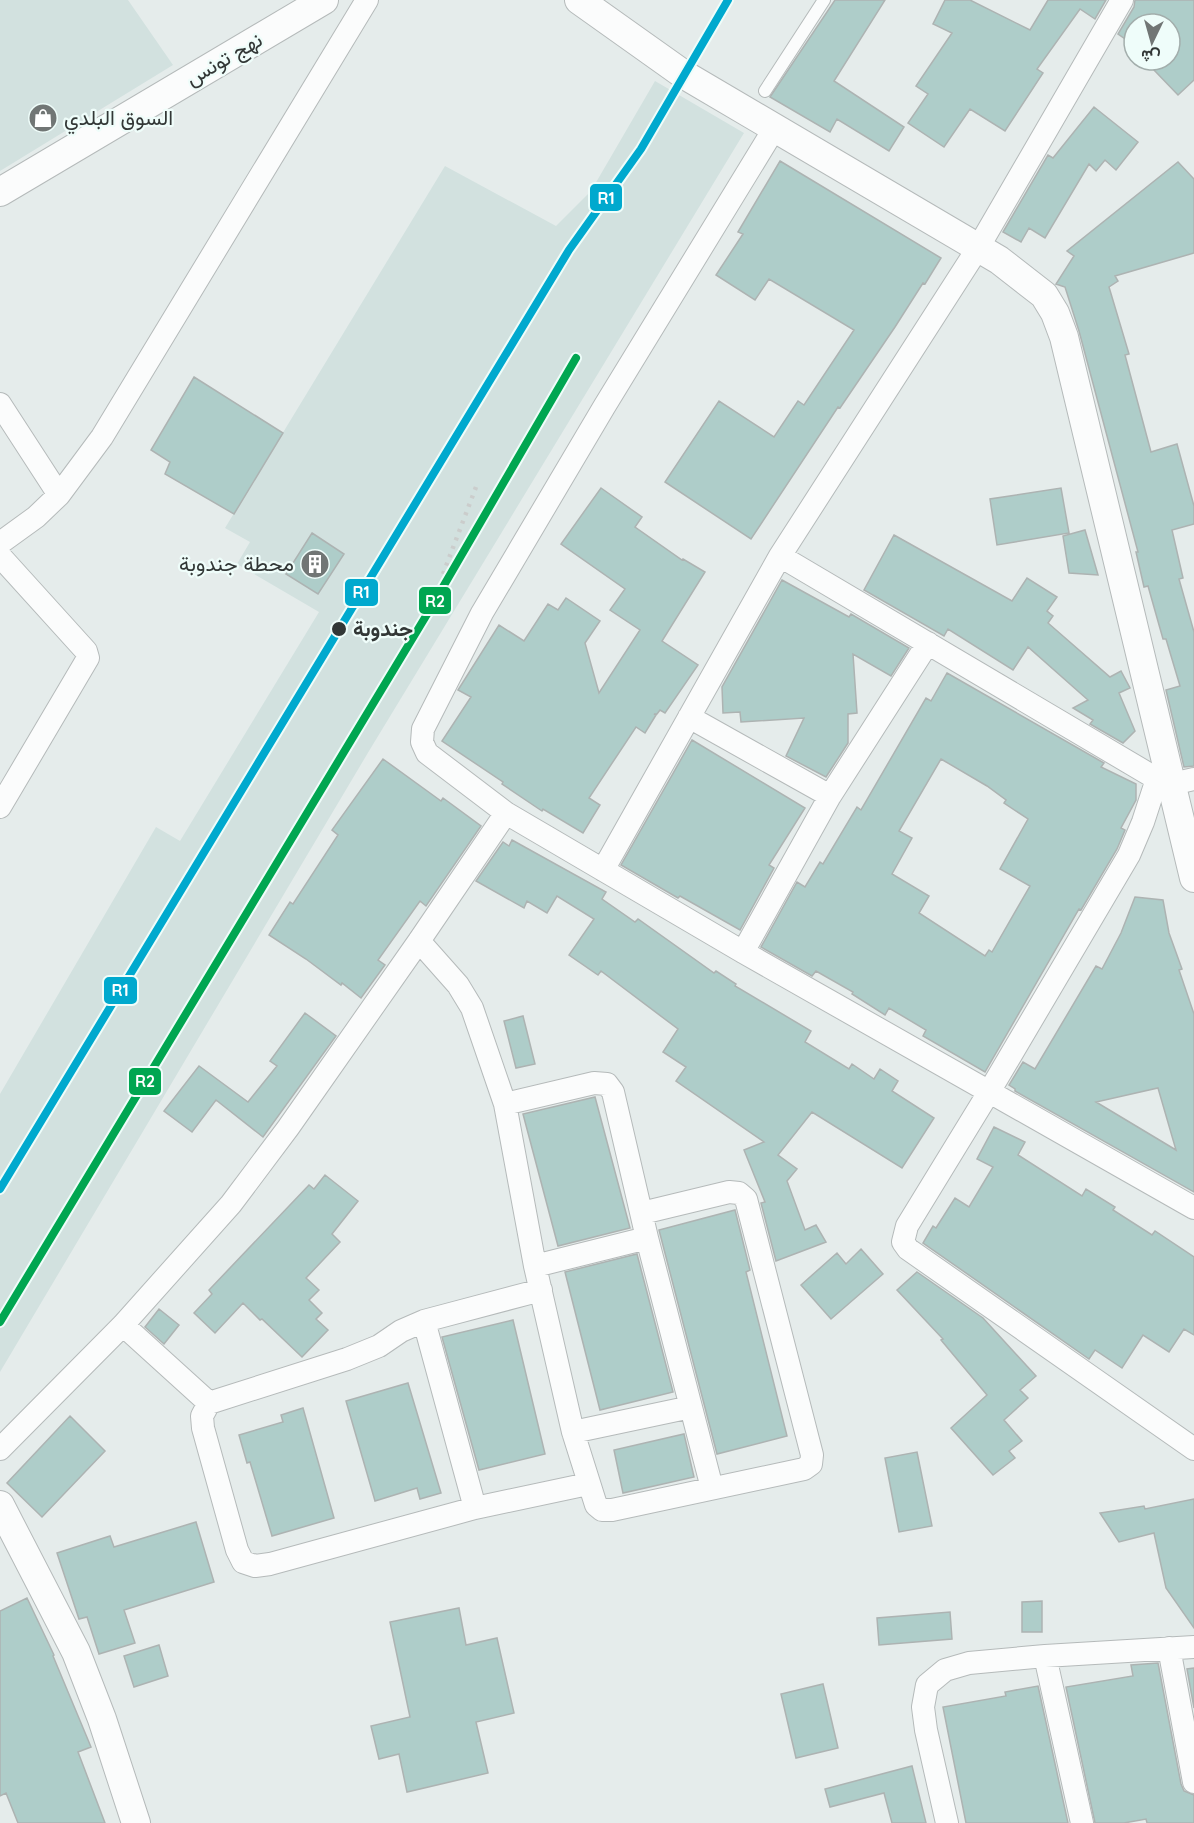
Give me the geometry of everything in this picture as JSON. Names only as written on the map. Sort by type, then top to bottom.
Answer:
[{"type":"street","name":"نهج تونس","points":[[0,192],[324,0]]},
{"type":"street","points":[[0,543],[36,517],[60,495],[102,437],[367,0]]},
{"type":"street","points":[[579,0],[683,74],[999,260],[1044,295],[1061,329],[1174,780],[1194,878]]},
{"type":"street","points":[[603,870],[780,556],[978,248],[1122,0]]},
{"type":"street","points":[[774,129],[603,407],[482,613],[423,729],[422,742],[427,753],[506,813],[743,952],[1194,1208]]},
{"type":"street","points":[[0,404],[60,495]]},
{"type":"street","points":[[0,556],[86,651],[88,658],[0,807]]},
{"type":"street","points":[[780,556],[928,643],[1174,780]]},
{"type":"street","points":[[743,952],[830,796],[928,643]]},
{"type":"street","points":[[689,717],[830,796]]},
{"type":"street","points":[[1174,780],[1143,822],[1129,855],[907,1226],[903,1242],[908,1249],[1194,1449]]},
{"type":"street","points":[[0,1449],[123,1325],[231,1204],[288,1128],[506,813]]},
{"type":"street","points":[[419,941],[458,985],[472,1008],[505,1104],[535,1266],[573,1432],[596,1505],[602,1510],[612,1510],[804,1469],[811,1464],[812,1455],[746,1199],[739,1193],[729,1192],[642,1213]]},
{"type":"street","points":[[505,1104],[594,1083],[607,1084],[613,1092],[647,1238],[712,1488]]},
{"type":"street","points":[[535,1266],[647,1238]]},
{"type":"street","points":[[541,1290],[424,1321],[401,1331],[379,1346],[347,1359],[209,1403],[202,1416],[202,1428],[237,1550],[243,1562],[255,1566],[270,1564],[475,1508],[588,1484]]},
{"type":"street","points":[[424,1321],[475,1508]]},
{"type":"street","points":[[123,1325],[209,1403]]},
{"type":"street","points":[[573,1432],[691,1407]]},
{"type":"street","points":[[0,1505],[76,1652],[102,1719],[136,1823]]},
{"type":"street","points":[[947,1823],[923,1707],[927,1685],[945,1670],[969,1663],[1194,1647]]},
{"type":"street","points":[[1169,1648],[1194,1782]]},
{"type":"street","points":[[1045,1656],[1082,1823]]},
{"type":"lane","points":[[765,92],[824,0]]},
{"type":"shaded area","name":"السوق البلدي","points":[[0,0],[128,0],[173,65],[0,171]]},
{"type":"shaded area","points":[[655,81],[744,133],[369,751],[0,1372],[0,1094],[156,827],[180,841],[319,612],[237,564],[250,542],[225,528],[445,166],[556,226],[591,191]]},
{"type":"building","points":[[835,0],[885,0],[834,81],[904,127],[889,151],[837,119],[830,132],[770,97]]},
{"type":"building","points":[[945,0],[970,0],[1030,30],[1048,0],[1106,0],[1095,19],[1080,9],[1037,69],[1043,73],[1005,131],[970,109],[944,147],[908,123],[928,94],[916,86],[952,33],[933,24]]},
{"type":"building","points":[[1135,0],[1194,0],[1194,80],[1178,95],[1156,72],[1182,72],[1182,12],[1131,12]]},
{"type":"building","points":[[1094,107],[1138,142],[1116,170],[1105,160],[1096,171],[1089,164],[1045,238],[1029,228],[1021,242],[1003,232],[1048,155],[1053,158]]},
{"type":"building","points":[[780,161],[941,258],[840,408],[838,407],[751,539],[665,482],[719,401],[774,437],[798,401],[804,405],[854,330],[769,279],[755,300],[716,275],[743,234],[738,232]]},
{"type":"building","points":[[1178,162],[1194,179],[1194,253],[1115,276],[1118,281],[1109,287],[1129,354],[1125,355],[1151,452],[1177,444],[1194,506],[1194,524],[1172,530],[1183,578],[1179,579],[1194,632],[1194,766],[1184,767],[1166,690],[1180,686],[1166,639],[1163,639],[1148,586],[1144,587],[1136,552],[1138,552],[1079,331],[1065,287],[1056,284],[1074,256],[1067,251]]},
{"type":"building","points":[[194,377],[283,433],[234,514],[165,474],[170,462],[151,450]]},
{"type":"building","points":[[601,488],[642,517],[635,527],[682,560],[705,572],[662,641],[698,665],[665,713],[660,710],[654,714],[656,715],[645,733],[636,727],[589,798],[600,805],[583,833],[543,809],[542,811],[442,741],[471,697],[458,690],[499,625],[524,641],[548,604],[558,610],[566,598],[600,621],[585,643],[599,693],[640,630],[610,610],[625,589],[561,544]]},
{"type":"building","points":[[1061,488],[1069,533],[997,545],[990,499]]},
{"type":"building","points":[[1085,530],[1098,575],[1069,573],[1063,536]]},
{"type":"building","name":"محطة جندوبة","points":[[312,533],[344,554],[318,594],[286,574]]},
{"type":"building","points":[[894,535],[1012,601],[1027,578],[1057,597],[1047,611],[1053,616],[1048,623],[1110,677],[1121,671],[1130,688],[1119,693],[1135,731],[1123,743],[1090,724],[1093,720],[1073,708],[1088,700],[1028,647],[1013,670],[948,629],[944,636],[864,590]]},
{"type":"building","points":[[782,580],[849,617],[851,614],[909,648],[891,676],[853,654],[857,713],[848,714],[848,743],[826,777],[786,756],[804,718],[741,722],[740,712],[723,713],[722,687]]},
{"type":"building","points":[[947,673],[1104,763],[1101,767],[1136,784],[1136,800],[1121,828],[1125,830],[1117,849],[1081,910],[1079,909],[985,1072],[923,1036],[926,1030],[889,1008],[885,1015],[852,994],[853,992],[816,971],[812,976],[761,947],[797,882],[805,887],[820,862],[823,864],[857,807],[861,810],[926,698],[931,701]],"holes":[[[941,759],[1006,800],[1004,803],[1028,819],[1000,869],[1030,886],[992,952],[989,950],[985,956],[919,913],[929,896],[892,874],[912,838],[899,831]]]},
{"type":"building","points":[[692,740],[805,808],[769,865],[774,868],[740,930],[621,865]]},
{"type":"building","points":[[383,759],[441,801],[443,798],[481,826],[426,906],[420,901],[378,960],[385,965],[361,998],[269,935],[290,902],[293,904],[338,835],[332,830]]},
{"type":"building","points":[[512,840],[606,892],[602,899],[635,922],[638,919],[714,973],[716,971],[736,984],[735,986],[811,1031],[805,1042],[849,1069],[852,1064],[874,1079],[880,1069],[898,1081],[892,1091],[934,1118],[902,1168],[812,1112],[778,1155],[797,1169],[787,1181],[805,1230],[816,1225],[826,1242],[776,1261],[761,1203],[765,1202],[744,1150],[764,1142],[676,1081],[686,1067],[663,1052],[678,1029],[601,971],[598,975],[569,955],[594,919],[557,896],[547,913],[527,901],[524,908],[476,881],[503,842],[509,846]]},
{"type":"building","points":[[1135,897],[1163,900],[1169,933],[1182,969],[1179,970],[1194,1014],[1194,1192],[1015,1091],[1009,1085],[1023,1062],[1035,1069],[1096,966],[1102,969],[1121,933]],"holes":[[[1158,1088],[1176,1150],[1096,1102]]]},
{"type":"building","points":[[305,1013],[336,1036],[263,1137],[216,1100],[192,1132],[164,1111],[199,1066],[248,1102],[277,1066],[270,1061]]},
{"type":"building","points":[[523,1016],[535,1064],[516,1068],[504,1021]]},
{"type":"building","points":[[595,1097],[630,1228],[558,1246],[523,1114]]},
{"type":"building","points":[[994,1127],[1025,1142],[1018,1155],[1082,1196],[1086,1189],[1115,1207],[1113,1210],[1152,1235],[1155,1231],[1194,1257],[1194,1335],[1184,1329],[1169,1352],[1143,1335],[1122,1368],[1095,1350],[1089,1359],[923,1243],[933,1226],[936,1228],[955,1198],[969,1207],[993,1167],[977,1159]]},
{"type":"building","points":[[325,1175],[358,1201],[332,1234],[340,1242],[306,1278],[319,1290],[309,1300],[322,1313],[316,1319],[328,1330],[302,1357],[243,1303],[215,1333],[194,1313],[212,1294],[209,1290],[309,1185],[314,1189]]},
{"type":"building","points":[[735,1210],[750,1270],[746,1272],[787,1436],[717,1454],[659,1230]]},
{"type":"building","points":[[861,1249],[883,1274],[831,1319],[801,1285],[837,1253],[846,1264]]},
{"type":"building","points":[[637,1254],[673,1392],[600,1410],[565,1272]]},
{"type":"building","points":[[917,1272],[983,1318],[1036,1376],[1020,1390],[1028,1398],[1004,1420],[1022,1441],[1009,1451],[1015,1458],[993,1475],[951,1428],[987,1395],[941,1340],[943,1339],[897,1290]]},
{"type":"building","points":[[159,1309],[179,1325],[164,1344],[145,1327]]},
{"type":"building","points":[[513,1320],[545,1454],[479,1470],[442,1337]]},
{"type":"building","points":[[408,1383],[441,1493],[420,1499],[417,1488],[375,1501],[346,1401]]},
{"type":"building","points":[[303,1408],[334,1518],[272,1536],[250,1462],[247,1463],[239,1435],[283,1422],[281,1415]]},
{"type":"building","points":[[70,1416],[105,1451],[42,1517],[7,1483]]},
{"type":"building","points":[[684,1434],[694,1477],[623,1493],[614,1450]]},
{"type":"building","points":[[917,1452],[932,1526],[899,1532],[885,1458]]},
{"type":"building","points":[[1194,1499],[1194,1628],[1166,1588],[1154,1533],[1119,1542],[1100,1513],[1144,1506],[1145,1509]]},
{"type":"building","points":[[196,1522],[214,1582],[124,1610],[135,1643],[99,1654],[87,1617],[79,1619],[57,1553],[110,1536],[114,1547]]},
{"type":"building","points":[[27,1598],[54,1655],[91,1747],[78,1752],[105,1823],[18,1823],[6,1793],[0,1796],[0,1611]]},
{"type":"building","points":[[1042,1601],[1042,1632],[1022,1632],[1022,1602]]},
{"type":"building","points":[[459,1608],[466,1645],[497,1638],[514,1713],[476,1722],[488,1773],[407,1792],[399,1754],[379,1759],[371,1726],[410,1717],[390,1622]]},
{"type":"building","points":[[950,1612],[952,1639],[879,1645],[877,1618]]},
{"type":"building","points":[[159,1645],[168,1676],[134,1687],[124,1656]]},
{"type":"building","points":[[1158,1663],[1181,1784],[1184,1791],[1194,1795],[1194,1823],[1147,1823],[1146,1819],[1124,1823],[1095,1823],[1066,1687],[1133,1676],[1131,1665]]},
{"type":"building","points":[[1194,1668],[1194,1708],[1187,1669]]},
{"type":"building","points":[[823,1684],[838,1748],[796,1758],[781,1694]]},
{"type":"building","points":[[1038,1686],[1068,1823],[966,1823],[943,1707],[1006,1696],[1005,1692]]},
{"type":"building","points":[[912,1766],[926,1823],[892,1823],[884,1793],[830,1807],[825,1789]]},
{"type":"railway","points":[[0,1322],[429,611],[576,358]]},
{"type":"railway","points":[[443,574],[476,487]]},
{"type":"transit line","name":"R1","points":[[0,1189],[569,250],[641,149],[728,0]]},
{"type":"transit line","name":"R2","points":[[0,1322],[429,611],[576,358]]},
{"type":"place","name":"السوق البلدي","points":[[43,118]]},
{"type":"place","name":"محطة جندوبة","points":[[315,564]]},
{"type":"place","name":"جندوبة","points":[[339,629]]}]
